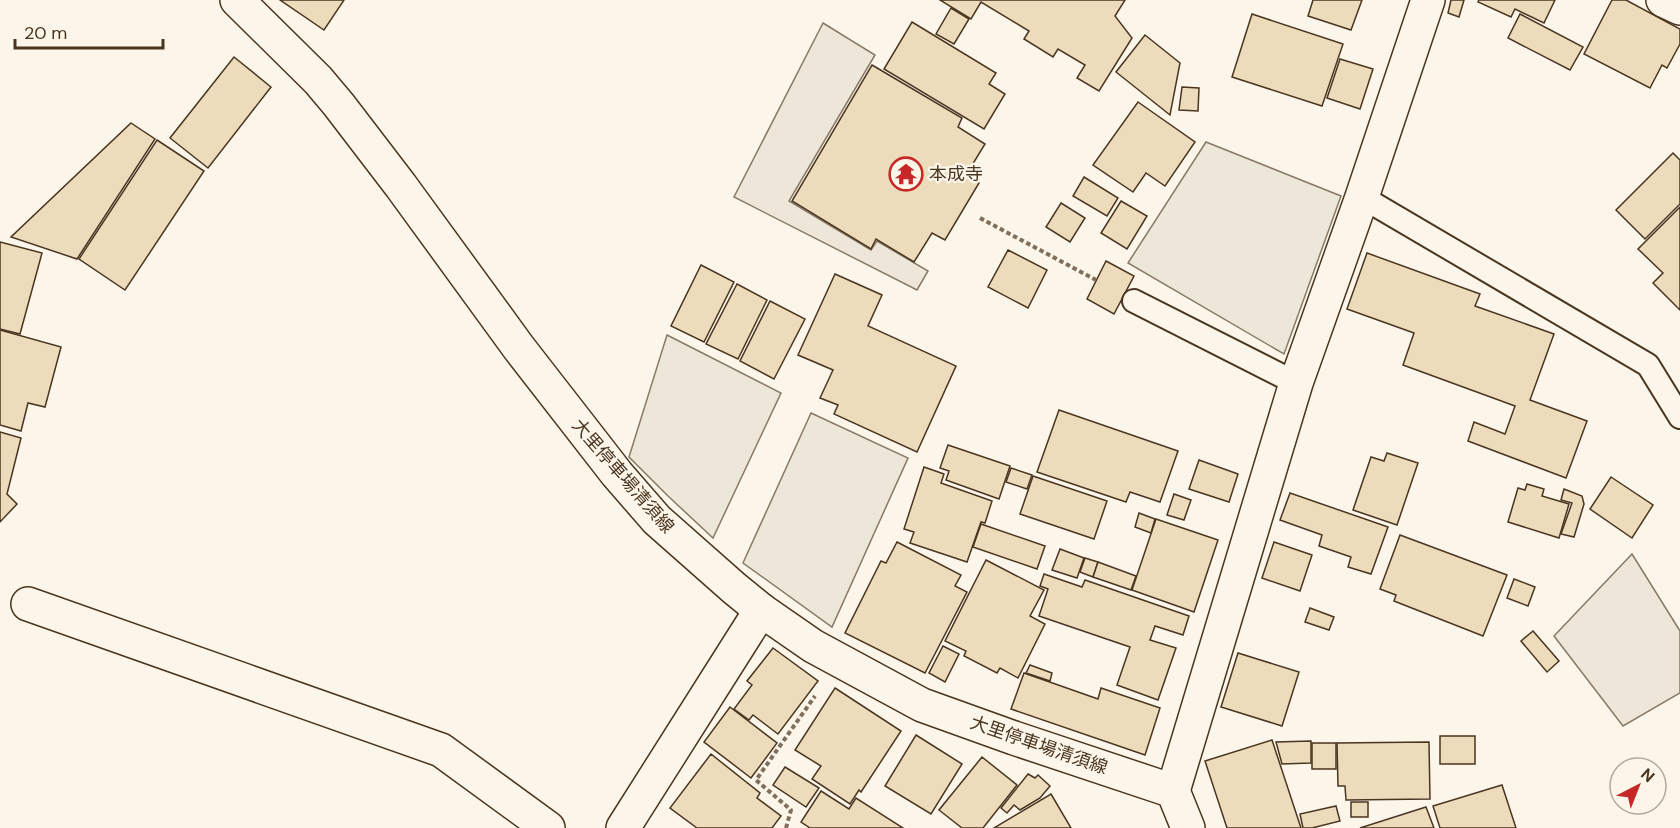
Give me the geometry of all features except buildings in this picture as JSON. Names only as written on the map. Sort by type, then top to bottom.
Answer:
[{"type":"street","name":"大里停車場清須線","points":[[237,0],[318,80],[339,105],[519,348],[617,474],[657,520],[761,610],[813,646],[922,705],[1173,791]]},
{"type":"street","points":[[1188,828],[1173,791],[1296,383],[1428,0]]},
{"type":"street","points":[[1663,0],[1680,8]]},
{"type":"street","points":[[28,604],[441,750],[548,828]]},
{"type":"street","points":[[623,828],[761,610]]},
{"type":"lane","points":[[1362,197],[1648,365],[1680,417]]},
{"type":"lane","points":[[1134,301],[1296,383]]},
{"type":"path","points":[[980,218],[1096,280]]},
{"type":"path","points":[[786,828],[791,810],[756,780],[840,660]]},
{"type":"shaded area","points":[[823,23],[875,55],[789,201],[871,250],[877,241],[928,271],[917,290],[734,197]]},
{"type":"shaded area","points":[[1206,142],[1341,196],[1284,354],[1128,263]]},
{"type":"shaded area","points":[[667,335],[781,393],[713,538],[629,457]]},
{"type":"shaded area","points":[[811,413],[908,458],[832,627],[743,563]]},
{"type":"shaded area","points":[[1632,554],[1680,631],[1680,693],[1623,726],[1554,636]]},
{"type":"place","name":"本成寺","points":[[906,174]]}]
